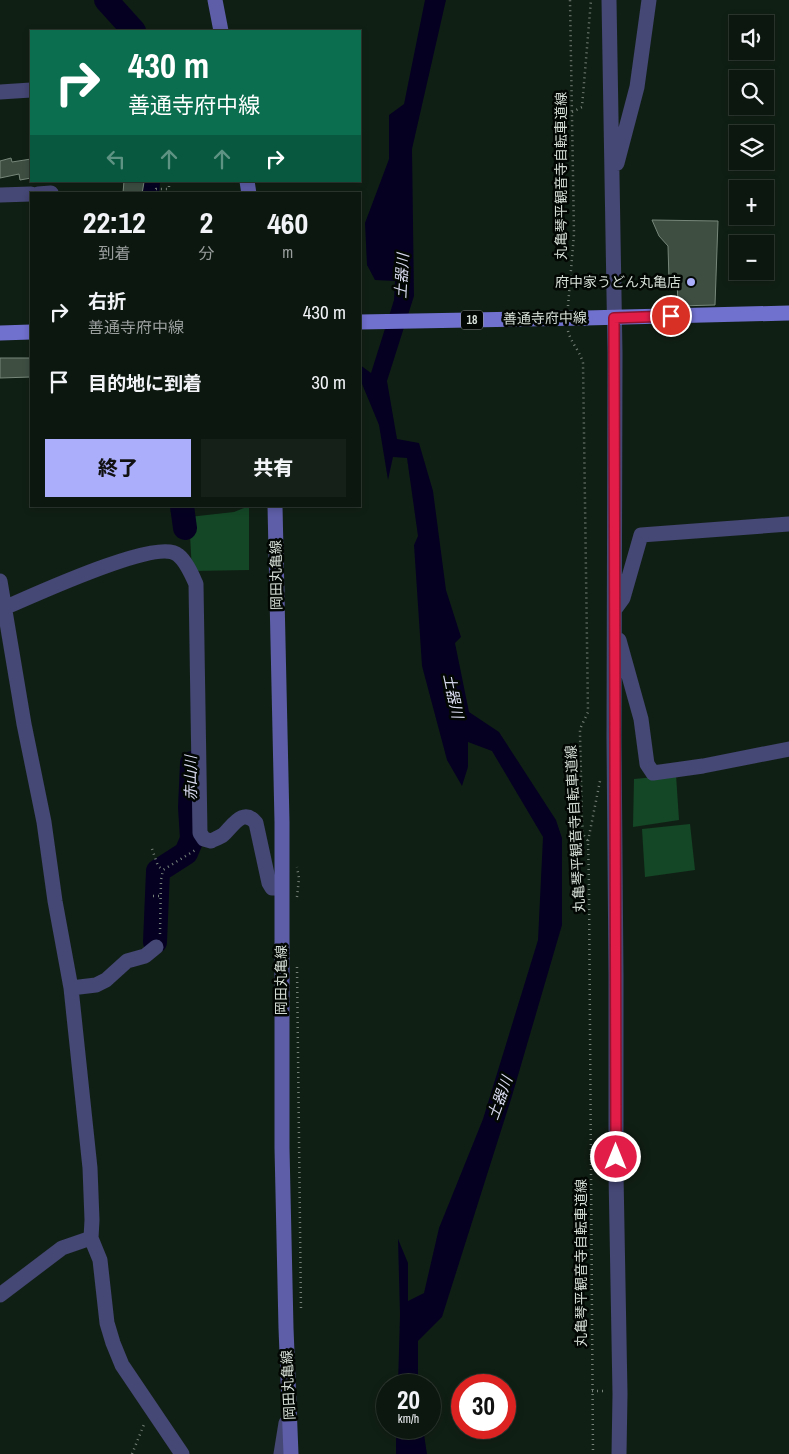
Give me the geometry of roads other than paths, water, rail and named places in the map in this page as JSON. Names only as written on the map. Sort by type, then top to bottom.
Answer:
[{"type":"main road","points":[[214,0],[221,30]]},
{"type":"main road","name":"善通寺府中線","points":[[361,322],[789,313]]},
{"type":"main road","points":[[0,333],[30,332]]},
{"type":"main road","name":"岡田丸亀線","points":[[275,507],[282,822],[282,1148],[291,1454]]},
{"type":"street","points":[[609,0],[614,318],[616,1174],[620,1394],[619,1454]]},
{"type":"street","points":[[611,164],[617,163],[637,87],[649,0]]},
{"type":"street","points":[[0,92],[30,90]]},
{"type":"street","points":[[0,195],[30,194]]},
{"type":"street","points":[[789,524],[641,535],[623,598],[614,616],[641,719],[647,764],[653,773],[703,766],[789,749]]},
{"type":"street","points":[[4,608],[87,572],[115,563],[159,552],[178,554],[196,584],[198,819],[200,833],[204,838],[212,841],[222,836],[239,819],[246,816],[252,817],[256,823],[269,883],[272,888],[281,888]]},
{"type":"street","points":[[0,586],[24,724],[44,822],[55,901],[71,988],[90,1168],[91,1238],[100,1260],[107,1323],[122,1364],[182,1454]]},
{"type":"street","points":[[71,988],[96,984],[106,980],[127,961],[145,956],[156,947]]},
{"type":"street","points":[[0,1295],[62,1248],[91,1238]]},
{"type":"street","points":[[281,1454],[289,1406]]},
{"type":"water","name":"土器川","points":[[425,0],[446,0],[412,149],[414,296],[387,381],[397,439],[419,443],[433,491],[446,590],[461,637],[455,643],[469,712],[499,732],[556,820],[562,838],[562,925],[512,1096],[442,1317],[418,1341],[418,1374],[398,1374],[400,1315],[398,1239],[408,1263],[408,1301],[424,1293],[439,1228],[483,1119],[538,940],[543,837],[492,751],[468,742],[468,767],[462,786],[447,760],[422,666],[414,545],[418,536],[407,458],[393,457],[388,480],[379,425],[361,381],[361,366],[371,373],[394,300],[395,281],[375,280],[367,265],[365,223],[389,159],[389,115],[404,104]]},
{"type":"water","points":[[396,1439],[425,1439],[427,1454],[396,1454]]},
{"type":"waterway","name":"赤山川","points":[[106,0],[133,30]]},
{"type":"waterway","name":"赤山川","points":[[147,192],[148,182]]},
{"type":"waterway","name":"赤山川","points":[[182,507],[185,528]]},
{"type":"waterway","name":"赤山川","points":[[155,942],[158,871],[186,853],[192,839],[190,807],[192,763]]},
{"type":"place","name":"府中家うどん丸亀店","points":[[691,282]]}]
